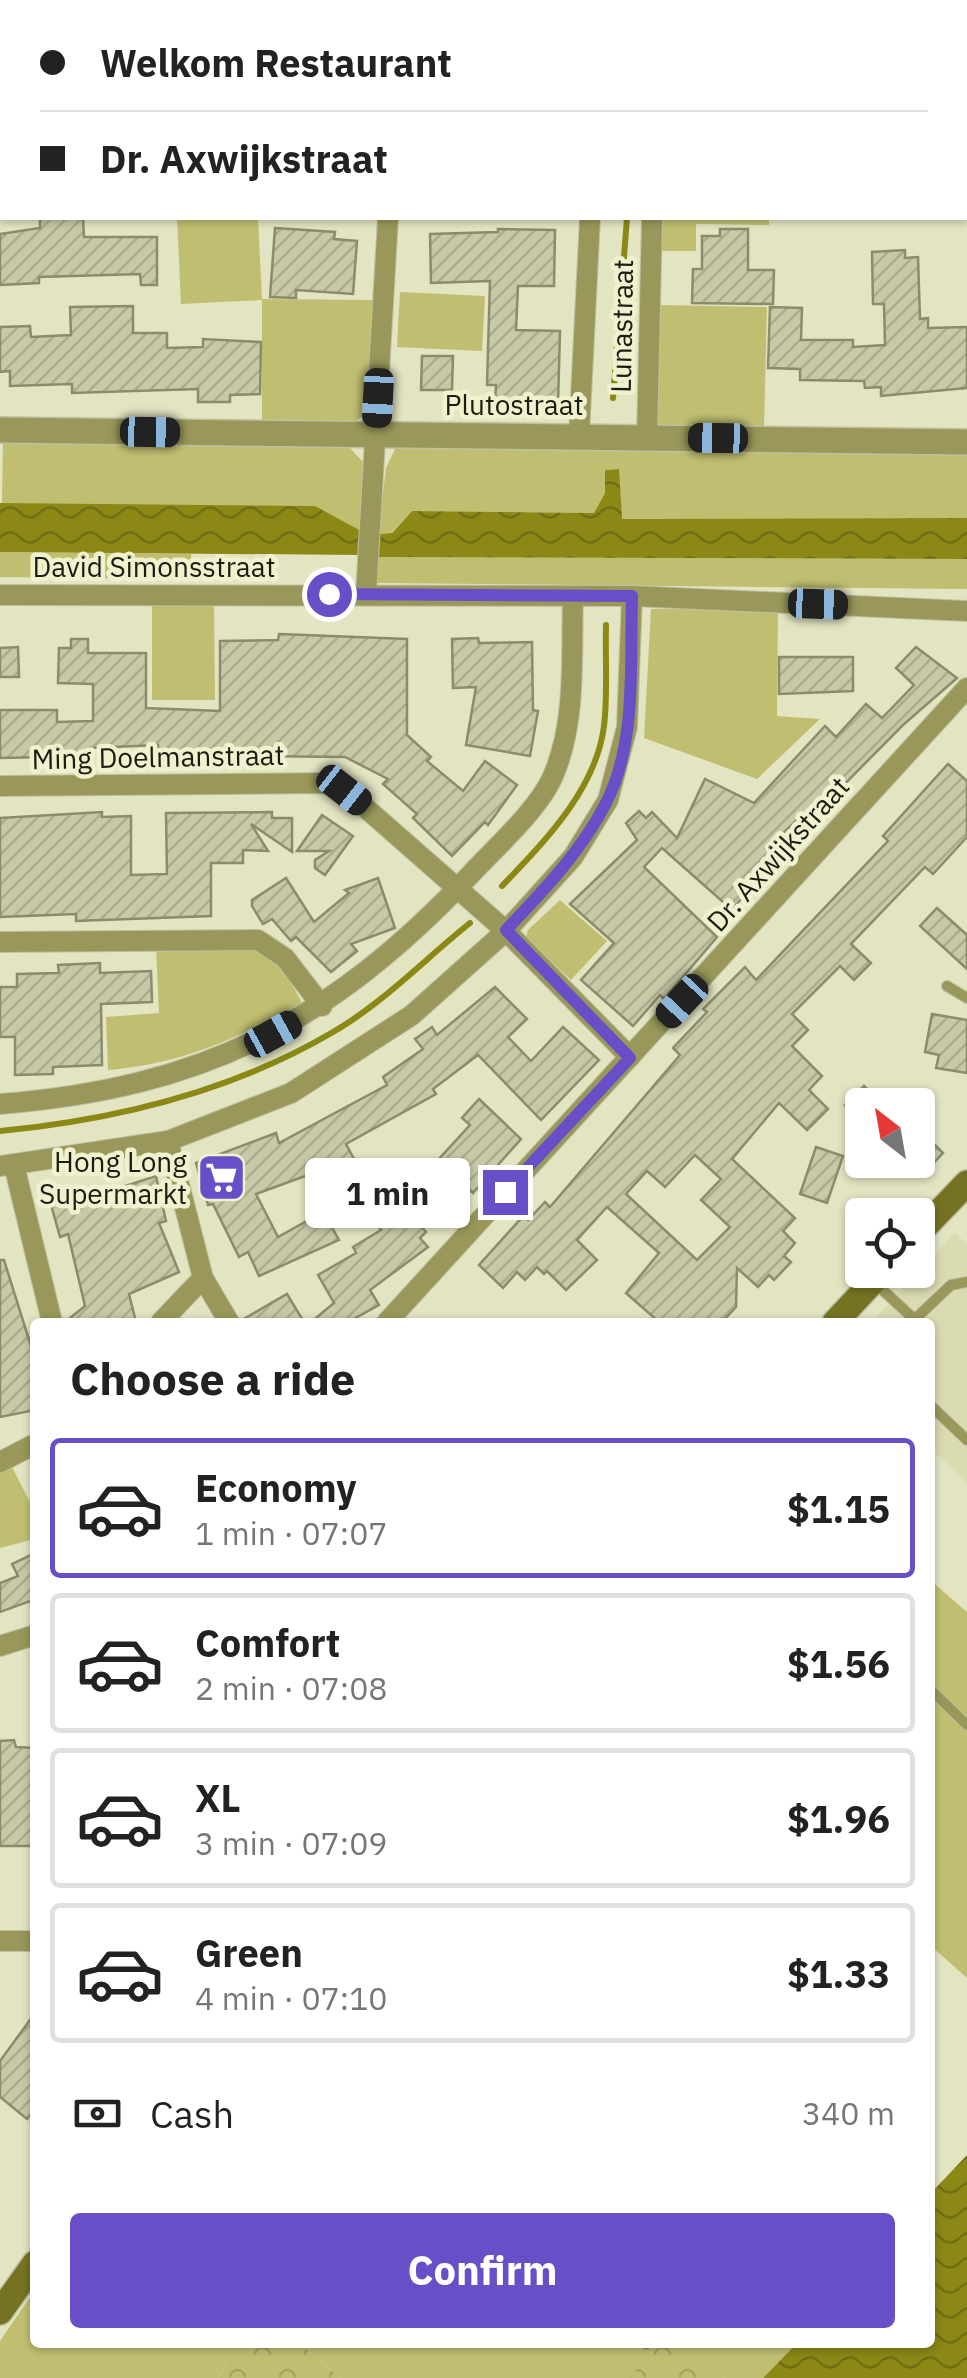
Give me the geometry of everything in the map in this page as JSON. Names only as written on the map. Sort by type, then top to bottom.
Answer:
[{"type":"main road","points":[[935,1216],[967,1182]]},
{"type":"main road","points":[[839,1318],[867,1288]]},
{"type":"main road","points":[[0,2312],[30,2270]]},
{"type":"street","points":[[366,584],[388,220]]},
{"type":"street","name":"Lunastraat","points":[[579,435],[590,220]]},
{"type":"street","name":"Lunastraat","points":[[647,436],[652,220]]},
{"type":"street","name":"Plutostraat","points":[[0,430],[967,442]]},
{"type":"street","name":"David Simonsstraat","points":[[0,595],[366,584],[572,596],[967,610]]},
{"type":"street","points":[[0,1104],[141,1084],[249,1047],[322,1006],[456,889],[552,778],[569,719],[572,596]]},
{"type":"street","points":[[51,1318],[7,1166],[168,1141],[291,1092],[412,1014],[506,930],[573,857],[608,800],[628,727],[632,596]]},
{"type":"street","name":"Dr. Axwijkstraat","points":[[390,1318],[967,688]]},
{"type":"street","name":"Ming Doelmanstraat","points":[[0,786],[324,783],[344,790],[506,930],[630,1058]]},
{"type":"street","points":[[0,942],[258,940],[285,958],[322,1006]]},
{"type":"street","points":[[168,1141],[203,1278],[227,1318]]},
{"type":"street","points":[[165,1318],[203,1278]]},
{"type":"street","points":[[0,1462],[30,1447]]},
{"type":"street","points":[[0,1646],[30,1637]]},
{"type":"street","points":[[0,1941],[30,1941]]},
{"type":"lane","points":[[947,986],[967,998]]},
{"type":"lane","points":[[916,1318],[951,1285],[967,1282]]},
{"type":"lane","points":[[887,1288],[911,1318]]},
{"type":"lane","points":[[935,1410],[967,1440]]},
{"type":"lane","points":[[935,1694],[967,1724]]},
{"type":"shaded area","points":[[955,1233],[967,1244],[967,1482],[935,1453],[935,1318],[876,1318],[904,1288],[935,1288],[935,1254]]},
{"type":"green space","points":[[177,220],[258,220],[262,299],[373,300],[366,414],[347,427],[262,424],[262,300],[181,304]]},
{"type":"green space","points":[[661,220],[769,220],[769,225],[696,224],[696,251],[661,251]]},
{"type":"green space","points":[[400,292],[485,296],[482,351],[397,347]]},
{"type":"green space","points":[[659,305],[767,307],[764,429],[656,427]]},
{"type":"green space","points":[[3,438],[349,447],[364,463],[361,531],[2,503]]},
{"type":"green space","points":[[396,447],[967,454],[967,518],[621,519],[618,469],[605,470],[605,493],[594,513],[412,511],[391,533],[378,534],[386,468]]},
{"type":"green space","points":[[0,552],[191,554],[192,579],[0,577]]},
{"type":"green space","points":[[376,557],[967,559],[967,589],[377,583]]},
{"type":"green space","points":[[214,605],[215,700],[152,700],[152,606]]},
{"type":"green space","points":[[778,608],[777,716],[820,719],[757,779],[644,738],[651,609]]},
{"type":"green space","points":[[560,900],[607,941],[571,980],[526,938],[528,930]]},
{"type":"green space","points":[[254,946],[281,964],[302,1003],[254,1028],[186,1055],[108,1070],[106,1017],[159,1013],[156,948]]},
{"type":"green space","points":[[10,1463],[30,1502],[30,1540],[0,1548],[0,1467]]},
{"type":"green space","points":[[935,1584],[967,1612],[967,1978],[935,1949]]},
{"type":"green space","points":[[30,2297],[30,2348],[235,2348],[218,2378],[0,2378],[0,2341]]},
{"type":"green space","points":[[235,2348],[305,2348],[341,2378],[218,2378]]},
{"type":"green space","points":[[305,2348],[656,2348],[629,2378],[341,2378]]},
{"type":"green space","points":[[656,2348],[698,2348],[724,2378],[629,2378]]},
{"type":"green space","points":[[698,2348],[792,2348],[763,2378],[724,2378]]},
{"type":"water","points":[[619,469],[622,519],[967,518],[967,559],[376,557],[378,534],[392,533],[412,511],[594,513],[605,493],[605,470]]},
{"type":"water","points":[[0,503],[315,506],[361,531],[360,555],[0,552]]},
{"type":"water","points":[[967,2155],[967,2378],[763,2378],[792,2348],[935,2348],[935,2189]]},
{"type":"building","points":[[40,220],[83,220],[84,237],[157,237],[157,285],[141,285],[140,274],[39,277],[39,283],[0,285],[0,234],[40,228]]},
{"type":"building","points":[[275,228],[335,232],[334,239],[357,241],[353,294],[296,290],[296,298],[270,297]]},
{"type":"building","points":[[720,229],[748,229],[748,270],[774,270],[773,304],[692,303],[693,269],[702,269],[702,236],[720,236]]},
{"type":"building","points":[[555,230],[554,286],[518,286],[516,330],[560,331],[558,405],[551,405],[551,412],[534,412],[534,406],[495,405],[496,385],[487,385],[490,281],[431,283],[430,234]]},
{"type":"building","points":[[905,250],[905,258],[918,257],[920,319],[928,318],[928,328],[967,327],[967,388],[881,396],[881,387],[865,388],[864,381],[800,380],[800,369],[768,368],[770,307],[802,308],[801,340],[853,340],[853,347],[885,345],[884,304],[873,304],[872,252]]},
{"type":"building","points":[[133,306],[133,333],[167,333],[167,348],[203,347],[203,339],[261,342],[260,394],[230,395],[230,402],[198,402],[198,389],[72,393],[72,384],[10,386],[10,371],[0,372],[0,327],[30,326],[31,337],[71,335],[70,307]]},
{"type":"building","points":[[422,356],[453,356],[452,390],[421,390]]},
{"type":"building","points":[[279,634],[407,639],[407,735],[431,757],[427,761],[463,791],[485,761],[517,785],[488,825],[485,822],[452,856],[413,818],[417,814],[383,784],[388,779],[345,757],[244,756],[244,765],[228,766],[227,753],[194,755],[195,762],[158,763],[158,745],[90,748],[91,756],[0,758],[0,710],[57,710],[57,722],[93,721],[93,684],[58,683],[59,648],[71,648],[71,639],[88,639],[88,653],[146,653],[146,708],[220,711],[220,641],[278,640]]},
{"type":"building","points":[[478,638],[479,643],[532,642],[533,710],[538,711],[530,756],[466,745],[476,687],[453,688],[452,639]]},
{"type":"building","points":[[18,647],[19,677],[0,677],[0,648]]},
{"type":"building","points":[[916,647],[957,678],[903,725],[815,814],[809,809],[766,849],[784,865],[756,894],[750,888],[732,910],[662,848],[644,867],[717,937],[664,999],[660,995],[633,1026],[581,980],[614,943],[570,904],[637,840],[626,823],[639,811],[646,818],[652,812],[677,838],[705,779],[754,803],[825,726],[836,737],[866,704],[882,718],[914,685],[896,668]]},
{"type":"building","points":[[779,657],[853,657],[853,691],[779,694]]},
{"type":"building","points":[[948,764],[967,781],[967,837],[933,874],[925,867],[851,944],[871,963],[854,980],[840,966],[792,1014],[808,1030],[792,1046],[822,1076],[809,1090],[828,1109],[807,1130],[779,1103],[732,1159],[795,1218],[783,1231],[795,1243],[784,1256],[791,1262],[774,1280],[769,1275],[758,1287],[737,1268],[736,1307],[726,1318],[654,1318],[626,1293],[659,1253],[607,1207],[577,1240],[597,1260],[566,1290],[547,1271],[544,1274],[537,1267],[525,1280],[517,1272],[503,1288],[479,1265],[524,1215],[528,1220],[545,1202],[550,1207],[680,1055],[673,1048],[707,1012],[703,1009],[745,967],[756,980],[888,841],[883,836]],"holes":[[[695,1155],[721,1179],[701,1200],[730,1227],[697,1260],[626,1194],[647,1171],[665,1187]]]},
{"type":"building","points":[[102,812],[102,817],[131,816],[131,875],[167,874],[166,813],[272,812],[272,818],[292,818],[292,852],[251,824],[268,851],[243,850],[243,863],[211,863],[211,916],[76,921],[76,914],[0,917],[0,818]]},
{"type":"building","points":[[322,815],[353,836],[325,875],[315,868],[315,860],[329,851],[297,851]]},
{"type":"building","points":[[286,878],[314,922],[349,893],[345,890],[378,878],[395,928],[351,944],[357,951],[331,972],[296,937],[291,941],[272,919],[263,924],[252,906],[252,900]]},
{"type":"building","points":[[937,908],[967,935],[967,969],[920,926]]},
{"type":"building","points":[[100,963],[100,973],[151,971],[152,1002],[101,1004],[102,1065],[53,1067],[53,1074],[15,1075],[15,1037],[0,1037],[0,987],[17,987],[17,974],[59,973],[58,965]]},
{"type":"building","points":[[495,987],[527,1019],[508,1037],[531,1061],[563,1027],[599,1060],[541,1120],[478,1055],[433,1089],[436,1094],[346,1144],[354,1159],[310,1184],[305,1176],[256,1194],[278,1237],[323,1212],[339,1240],[259,1276],[248,1252],[239,1257],[213,1204],[208,1205],[196,1163],[276,1133],[279,1143],[387,1085],[383,1077],[423,1049],[415,1039],[432,1027],[437,1035]]},
{"type":"building","points":[[932,1014],[967,1020],[967,1073],[936,1068],[939,1055],[925,1052]]},
{"type":"building","points":[[479,1099],[521,1139],[473,1193],[438,1160],[470,1125],[462,1118]]},
{"type":"building","points":[[935,1145],[943,1153],[935,1161]]},
{"type":"building","points":[[816,1147],[843,1156],[827,1203],[800,1194]]},
{"type":"building","points":[[156,1176],[166,1221],[159,1223],[179,1272],[129,1294],[135,1318],[70,1318],[85,1306],[68,1234],[60,1237],[50,1201],[83,1192],[85,1199]]},
{"type":"building","points":[[381,1193],[396,1208],[401,1204],[426,1232],[420,1238],[428,1247],[370,1290],[379,1305],[355,1318],[316,1318],[334,1303],[318,1275],[356,1253],[353,1247],[381,1230],[377,1225],[383,1220],[368,1205]]},
{"type":"building","points":[[0,1260],[4,1260],[30,1343],[30,1411],[0,1417]]},
{"type":"building","points":[[287,1294],[302,1318],[245,1318]]},
{"type":"building","points":[[30,1555],[30,1601],[0,1612],[0,1583],[18,1576],[12,1564]]},
{"type":"building","points":[[14,1740],[16,1747],[30,1748],[30,1846],[0,1846],[0,1741]]},
{"type":"building","points":[[30,2020],[27,2119],[0,2097],[0,2061]]},
{"type":"waterway","points":[[613,398],[627,220]]},
{"type":"waterway","points":[[502,886],[566,814],[591,772],[604,726],[606,625]]},
{"type":"waterway","points":[[0,1131],[86,1119],[172,1100],[255,1071],[351,1021],[470,923]]},
{"type":"place","name":"Hong Long Supermarkt","points":[[222,1178]]},
{"type":"route","points":[[329,594],[632,596],[628,727],[608,800],[573,857],[506,930],[630,1058],[505,1192]]}]
